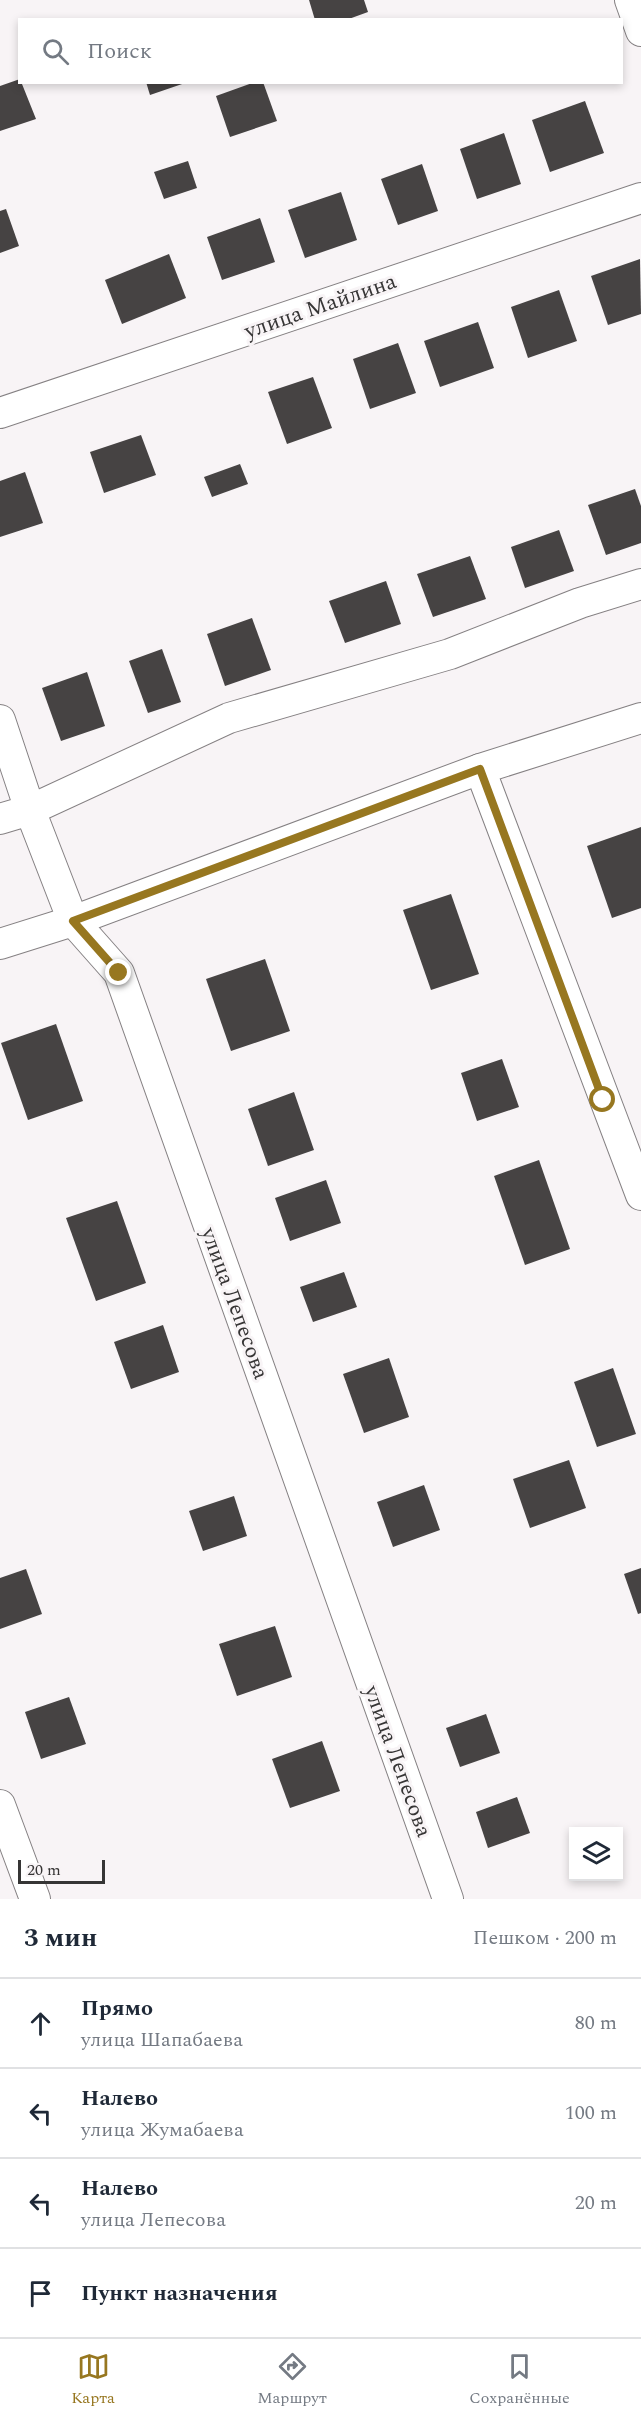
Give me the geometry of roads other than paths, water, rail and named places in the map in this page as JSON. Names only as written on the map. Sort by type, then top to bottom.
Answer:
[{"type":"street","points":[[630,0],[641,31]]},
{"type":"street","name":"улица Майлина","points":[[0,413],[641,198]]},
{"type":"street","points":[[0,819],[30,810],[229,718],[450,654],[580,603],[641,584]]},
{"type":"street","points":[[0,944],[73,921],[480,769],[641,718]]},
{"type":"street","name":"улица Лепесова","points":[[0,720],[30,810],[73,921],[119,973],[448,1899]]},
{"type":"street","points":[[480,769],[641,1195]]},
{"type":"street","points":[[0,1804],[35,1899]]}]
